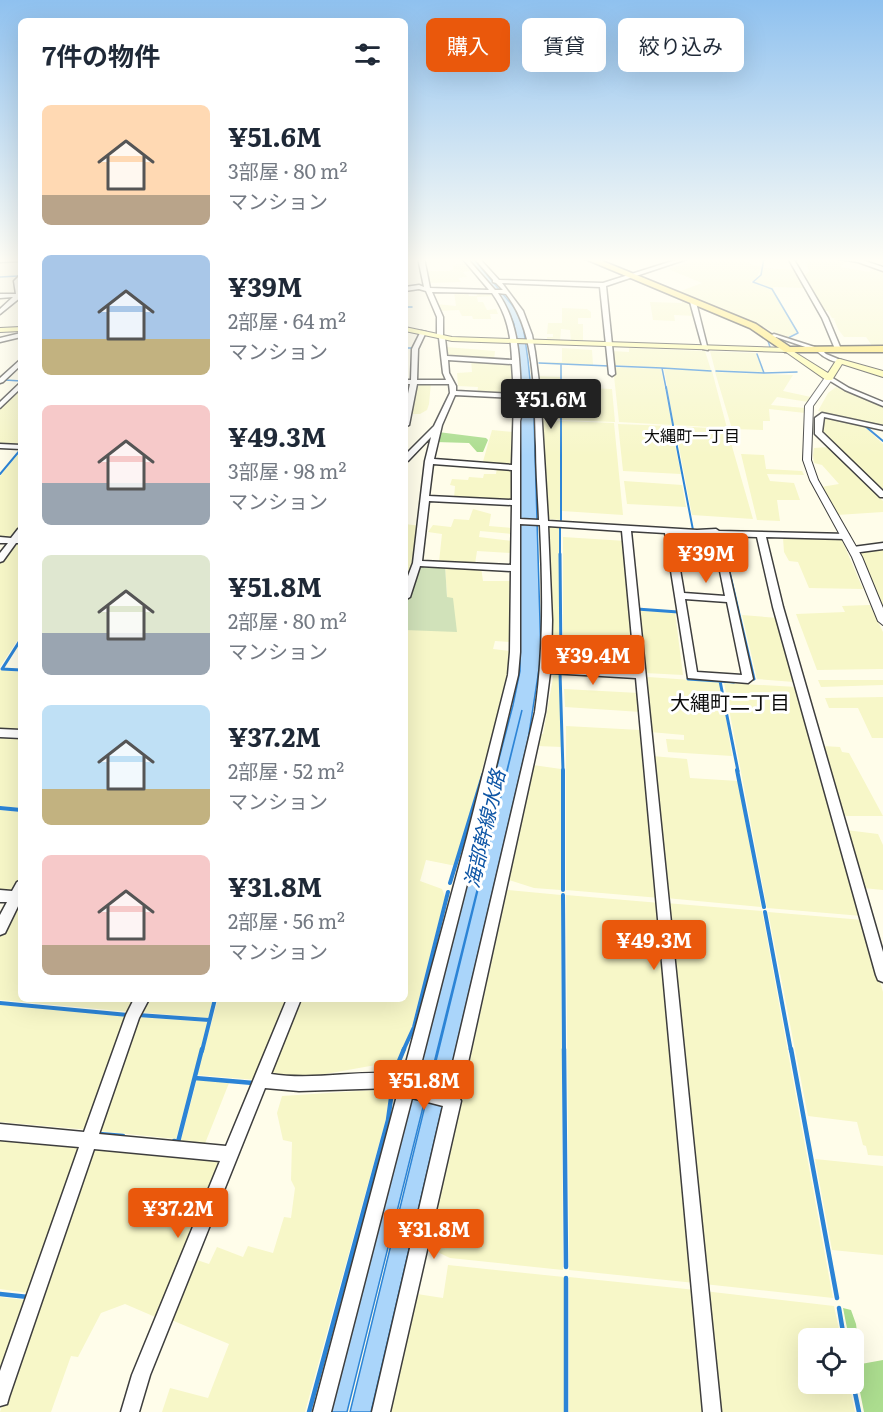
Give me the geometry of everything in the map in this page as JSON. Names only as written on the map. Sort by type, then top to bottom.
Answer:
[{"type":"main road","points":[[748,324],[829,378],[840,361],[883,374]]},
{"type":"main road","points":[[0,330],[18,329]]},
{"type":"main road","points":[[408,330],[441,337],[706,349],[883,349]]},
{"type":"street","points":[[408,591],[414,579],[417,563],[429,461],[438,425],[453,393],[446,373],[440,324]]},
{"type":"street","points":[[381,1412],[450,1100],[540,712],[547,669],[538,419],[520,341],[512,324]]},
{"type":"street","points":[[322,1412],[409,1087],[513,675],[517,396],[514,362],[523,324]]},
{"type":"street","points":[[607,324],[612,374]]},
{"type":"street","points":[[699,324],[706,349]]},
{"type":"street","points":[[827,324],[838,349]]},
{"type":"street","points":[[408,411],[414,382],[415,349],[423,332]]},
{"type":"street","points":[[769,337],[776,335],[819,350],[824,355],[840,361]]},
{"type":"street","points":[[0,340],[18,336]]},
{"type":"street","points":[[445,358],[514,362]]},
{"type":"street","points":[[1,381],[18,365]]},
{"type":"street","points":[[883,404],[847,389],[829,378],[809,406],[807,460],[814,480],[853,550],[883,621]]},
{"type":"street","points":[[1,381],[18,383]]},
{"type":"street","points":[[408,382],[451,382]]},
{"type":"street","points":[[0,406],[18,386]]},
{"type":"street","points":[[453,393],[517,396]]},
{"type":"street","points":[[883,428],[822,415],[819,418],[818,432],[883,495]]},
{"type":"street","points":[[408,456],[438,425]]},
{"type":"street","points":[[0,446],[18,447]]},
{"type":"street","points":[[429,461],[516,468]]},
{"type":"street","points":[[426,498],[516,503]]},
{"type":"street","points":[[516,521],[669,531],[845,536]]},
{"type":"street","points":[[626,528],[712,1412]]},
{"type":"street","points":[[669,531],[692,675],[748,679],[716,532]]},
{"type":"street","points":[[761,534],[778,608],[883,975]]},
{"type":"street","points":[[0,540],[17,541]]},
{"type":"street","points":[[0,559],[17,541]]},
{"type":"street","points":[[853,550],[883,546]]},
{"type":"street","points":[[417,563],[515,568]]},
{"type":"street","points":[[680,596],[730,599]]},
{"type":"street","points":[[547,669],[640,675]]},
{"type":"street","points":[[0,733],[18,734]]},
{"type":"street","points":[[0,896],[18,892]]},
{"type":"street","points":[[0,929],[18,892]]},
{"type":"street","points":[[0,1397],[133,1015],[140,1002]]},
{"type":"street","points":[[130,1412],[141,1376],[293,1002]]},
{"type":"street","points":[[262,1080],[285,1085],[389,1078],[450,1100]]},
{"type":"street","points":[[0,1132],[231,1154]]},
{"type":"green space","points":[[548,324],[583,324],[583,342],[571,342],[570,330],[561,329],[560,341],[547,341],[547,337],[553,337],[553,334],[547,334]]},
{"type":"green space","points":[[755,324],[792,324],[797,333],[787,337]]},
{"type":"green space","points":[[836,324],[883,324],[883,347],[873,347],[866,337],[844,337]]},
{"type":"green space","points":[[446,347],[495,351],[494,360],[447,357]]},
{"type":"green space","points":[[562,348],[592,350],[593,365],[539,363],[562,362]]},
{"type":"green space","points":[[629,348],[705,351],[711,370],[613,365],[612,351],[629,352]]},
{"type":"green space","points":[[710,351],[756,353],[763,372],[715,370]]},
{"type":"green space","points":[[471,360],[511,363],[514,394],[477,394],[478,387],[458,386],[457,373],[472,372]]},
{"type":"green space","points":[[613,367],[661,369],[672,425],[619,422]]},
{"type":"green space","points":[[664,369],[712,371],[727,428],[674,425]]},
{"type":"green space","points":[[715,372],[793,375],[783,391],[811,397],[808,402],[777,397],[771,405],[805,408],[805,413],[769,409],[770,421],[763,421],[763,430],[732,429]]},
{"type":"green space","points":[[536,376],[560,377],[560,419],[541,419]]},
{"type":"green space","points":[[416,383],[431,383],[429,404],[427,410],[420,414],[409,414]]},
{"type":"green space","points":[[562,387],[612,389],[615,422],[562,420]]},
{"type":"green space","points":[[836,387],[883,406],[883,425],[818,411],[828,393]]},
{"type":"green space","points":[[18,388],[18,445],[0,444],[0,408]]},
{"type":"green space","points":[[822,417],[863,425],[883,444],[883,492],[821,432]]},
{"type":"green space","points":[[541,420],[560,421],[560,520],[546,519]]},
{"type":"green space","points":[[562,421],[614,423],[623,515],[562,511]]},
{"type":"green space","points":[[618,424],[671,426],[681,474],[623,471]]},
{"type":"green space","points":[[675,426],[727,429],[753,519],[692,515]]},
{"type":"green space","points":[[492,430],[513,432],[514,466],[482,465]]},
{"type":"green space","points":[[438,432],[488,440],[483,452],[477,452],[469,443],[436,442]]},
{"type":"green space","points":[[829,447],[883,501],[883,512],[837,515],[821,487],[839,484],[822,465],[814,463],[813,455],[814,448]]},
{"type":"green space","points":[[741,454],[764,455],[766,469],[802,471],[804,475],[767,474],[770,481],[794,483],[800,500],[777,500],[780,521],[757,520]]},
{"type":"green space","points":[[18,455],[18,532],[14,537],[0,537],[0,476]]},
{"type":"green space","points":[[497,467],[514,470],[513,501],[454,498],[455,486],[450,485],[452,479],[483,478],[484,474],[496,474]]},
{"type":"green space","points":[[624,481],[682,485],[686,507],[627,504]]},
{"type":"green space","points":[[473,509],[491,514],[489,526],[512,528],[512,534],[480,531],[479,537],[512,541],[512,553],[477,551],[475,564],[439,562],[442,534],[428,532],[433,525],[451,527],[454,519],[469,520]]},
{"type":"green space","points":[[408,524],[421,526],[411,578],[408,578]]},
{"type":"green space","points":[[548,524],[559,525],[559,668],[553,668]]},
{"type":"green space","points":[[563,537],[626,541],[636,650],[627,650],[625,655],[563,652]]},
{"type":"green space","points":[[783,538],[842,540],[863,589],[809,588],[798,562],[789,561],[784,552]]},
{"type":"green space","points":[[18,543],[18,640],[0,667],[0,562],[13,544]]},
{"type":"green space","points":[[883,549],[883,607],[860,553]]},
{"type":"green space","points":[[420,565],[445,565],[447,597],[453,598],[457,632],[408,630],[408,593]]},
{"type":"green space","points":[[445,565],[481,567],[483,581],[513,581],[511,642],[495,641],[493,649],[511,651],[509,673],[487,759],[485,759],[456,866],[426,860],[420,881],[442,889],[445,897],[412,1026],[398,1061],[292,1080],[272,1077],[269,1071],[296,1002],[408,1002],[408,630],[421,630],[447,597]]},
{"type":"green space","points":[[870,605],[883,632],[883,669],[817,670],[796,614],[845,612],[842,606]]},
{"type":"green space","points":[[640,610],[675,612],[683,675],[645,673]]},
{"type":"green space","points":[[742,615],[778,618],[794,682],[757,679]]},
{"type":"green space","points":[[0,670],[18,672],[18,730],[0,729]]},
{"type":"green space","points":[[554,672],[559,672],[562,747],[537,746],[539,735],[543,734]]},
{"type":"green space","points":[[648,677],[720,682],[732,756],[668,752],[666,739],[684,740],[684,735],[650,732],[644,679]]},
{"type":"green space","points":[[818,680],[883,680],[883,685],[821,687]]},
{"type":"green space","points":[[724,683],[797,687],[862,916],[767,908]]},
{"type":"green space","points":[[564,689],[639,693],[641,712],[565,707]]},
{"type":"green space","points":[[883,697],[883,738],[872,738],[858,708],[829,708],[825,698]]},
{"type":"green space","points":[[566,726],[640,730],[644,733],[660,898],[566,890]]},
{"type":"green space","points":[[0,735],[18,737],[18,808],[0,806]]},
{"type":"green space","points":[[823,746],[840,747],[842,752],[849,753],[883,816],[842,816]]},
{"type":"green space","points":[[652,756],[687,759],[690,778],[738,781],[761,907],[666,898]]},
{"type":"green space","points":[[533,765],[561,769],[561,890],[534,888],[509,880]]},
{"type":"green space","points":[[0,810],[18,812],[18,884],[11,894],[0,893]]},
{"type":"green space","points":[[846,830],[878,834],[883,845],[883,890],[863,888]]},
{"type":"green space","points":[[507,890],[561,895],[563,1270],[450,1258],[429,1248]]},
{"type":"green space","points":[[566,895],[660,903],[695,1283],[569,1270]]},
{"type":"green space","points":[[18,897],[18,1002],[0,1000],[0,935]]},
{"type":"green space","points":[[666,903],[762,911],[833,1298],[704,1284]]},
{"type":"green space","points":[[768,912],[863,920],[883,992],[883,1156],[868,1155],[857,1122],[808,1116]]},
{"type":"green space","points":[[22,1002],[136,1002],[131,1012]]},
{"type":"green space","points":[[142,1002],[212,1002],[208,1018],[137,1012]]},
{"type":"green space","points":[[217,1002],[290,1002],[257,1080],[197,1075]]},
{"type":"green space","points":[[0,1005],[128,1016],[90,1130],[0,1122]]},
{"type":"green space","points":[[135,1017],[208,1022],[176,1139],[98,1131]]},
{"type":"green space","points":[[197,1079],[229,1083],[204,1146],[180,1143]]},
{"type":"green space","points":[[390,1089],[386,1119],[305,1412],[162,1412],[170,1388],[208,1398],[229,1344],[169,1319],[194,1259],[209,1264],[217,1247],[243,1257],[248,1246],[273,1253],[284,1217],[291,1218],[295,1188],[291,1180],[292,1142],[283,1140],[277,1113],[282,1096]]},
{"type":"green space","points":[[0,1136],[81,1144],[28,1293],[0,1289]]},
{"type":"green space","points":[[95,1146],[220,1158],[223,1164],[160,1319],[125,1304],[101,1313],[78,1357],[71,1356],[51,1412],[0,1412],[89,1150]]},
{"type":"green space","points":[[815,1159],[883,1166],[883,1255],[832,1250]]},
{"type":"green space","points":[[448,1265],[564,1277],[564,1412],[391,1412],[417,1294],[443,1298]]},
{"type":"green space","points":[[569,1277],[696,1290],[708,1412],[569,1412]]},
{"type":"green space","points":[[704,1291],[834,1306],[839,1328],[798,1328],[798,1394],[851,1394],[855,1412],[716,1412]]},
{"type":"green space","points":[[0,1297],[25,1300],[0,1372]]},
{"type":"green space","points":[[843,1308],[851,1310],[856,1324],[856,1328],[847,1328]]},
{"type":"green space","points":[[883,1360],[883,1412],[864,1412],[860,1394],[864,1394],[864,1363]]},
{"type":"water","name":"海部幹線水路","points":[[514,324],[523,325],[534,418],[541,656],[528,740],[371,1412],[350,1412],[522,710],[347,1412],[329,1412],[520,671],[520,417]]},
{"type":"waterway","points":[[788,338],[798,333],[793,324]]},
{"type":"waterway","points":[[768,341],[770,347]]},
{"type":"waterway","points":[[408,348],[413,348]]},
{"type":"waterway","points":[[757,354],[764,373]]},
{"type":"waterway","points":[[539,363],[609,366]]},
{"type":"waterway","points":[[561,364],[561,420]]},
{"type":"waterway","points":[[613,366],[662,368]]},
{"type":"waterway","points":[[662,368],[711,371]]},
{"type":"waterway","points":[[662,368],[666,388]]},
{"type":"waterway","points":[[716,371],[764,373]]},
{"type":"waterway","points":[[764,373],[797,372]]},
{"type":"waterway","points":[[5,380],[18,381]]},
{"type":"waterway","points":[[666,387],[673,425]]},
{"type":"waterway","points":[[848,419],[883,426]]},
{"type":"waterway","points":[[561,421],[561,520]]},
{"type":"waterway","points":[[673,426],[693,530],[689,530]]},
{"type":"waterway","points":[[865,426],[883,441]]},
{"type":"waterway","points":[[0,474],[18,453]]},
{"type":"waterway","points":[[560,525],[560,554]]},
{"type":"waterway","points":[[721,536],[725,555]]},
{"type":"waterway","points":[[560,554],[561,667]]},
{"type":"waterway","points":[[725,554],[754,679]]},
{"type":"waterway","points":[[637,609],[678,612]]},
{"type":"waterway","points":[[18,644],[2,669],[18,670]]},
{"type":"waterway","points":[[560,672],[563,771]]},
{"type":"waterway","points":[[688,679],[720,681]]},
{"type":"waterway","points":[[720,681],[734,682]]},
{"type":"waterway","points":[[720,681],[738,771]]},
{"type":"waterway","points":[[737,770],[764,907]]},
{"type":"waterway","points":[[563,771],[563,890]]},
{"type":"waterway","name":"海部幹線水路","points":[[450,883],[483,775]]},
{"type":"waterway","points":[[0,808],[18,810]]},
{"type":"waterway","points":[[403,1051],[414,1027],[448,892]]},
{"type":"waterway","points":[[563,895],[564,1051]]},
{"type":"waterway","points":[[765,912],[791,1051]]},
{"type":"waterway","points":[[202,1051],[214,1002]]},
{"type":"waterway","points":[[0,1003],[128,1015]]},
{"type":"waterway","points":[[138,1015],[209,1020]]},
{"type":"waterway","points":[[174,1141],[178,1142],[202,1049]]},
{"type":"waterway","points":[[399,1061],[404,1049]]},
{"type":"waterway","points":[[564,1049],[566,1267]]},
{"type":"waterway","points":[[791,1049],[837,1298]]},
{"type":"waterway","points":[[195,1078],[253,1083]]},
{"type":"waterway","points":[[309,1412],[388,1120],[392,1091]]},
{"type":"waterway","points":[[99,1134],[123,1136]]},
{"type":"waterway","points":[[566,1278],[566,1412]]},
{"type":"waterway","points":[[0,1294],[28,1297]]},
{"type":"waterway","points":[[839,1308],[842,1328]]},
{"type":"waterway","points":[[855,1394],[859,1412]]},
{"type":"district","name":"大縄町一丁目","points":[[692,436]]},
{"type":"district","name":"大縄町二丁目","points":[[730,703]]}]
